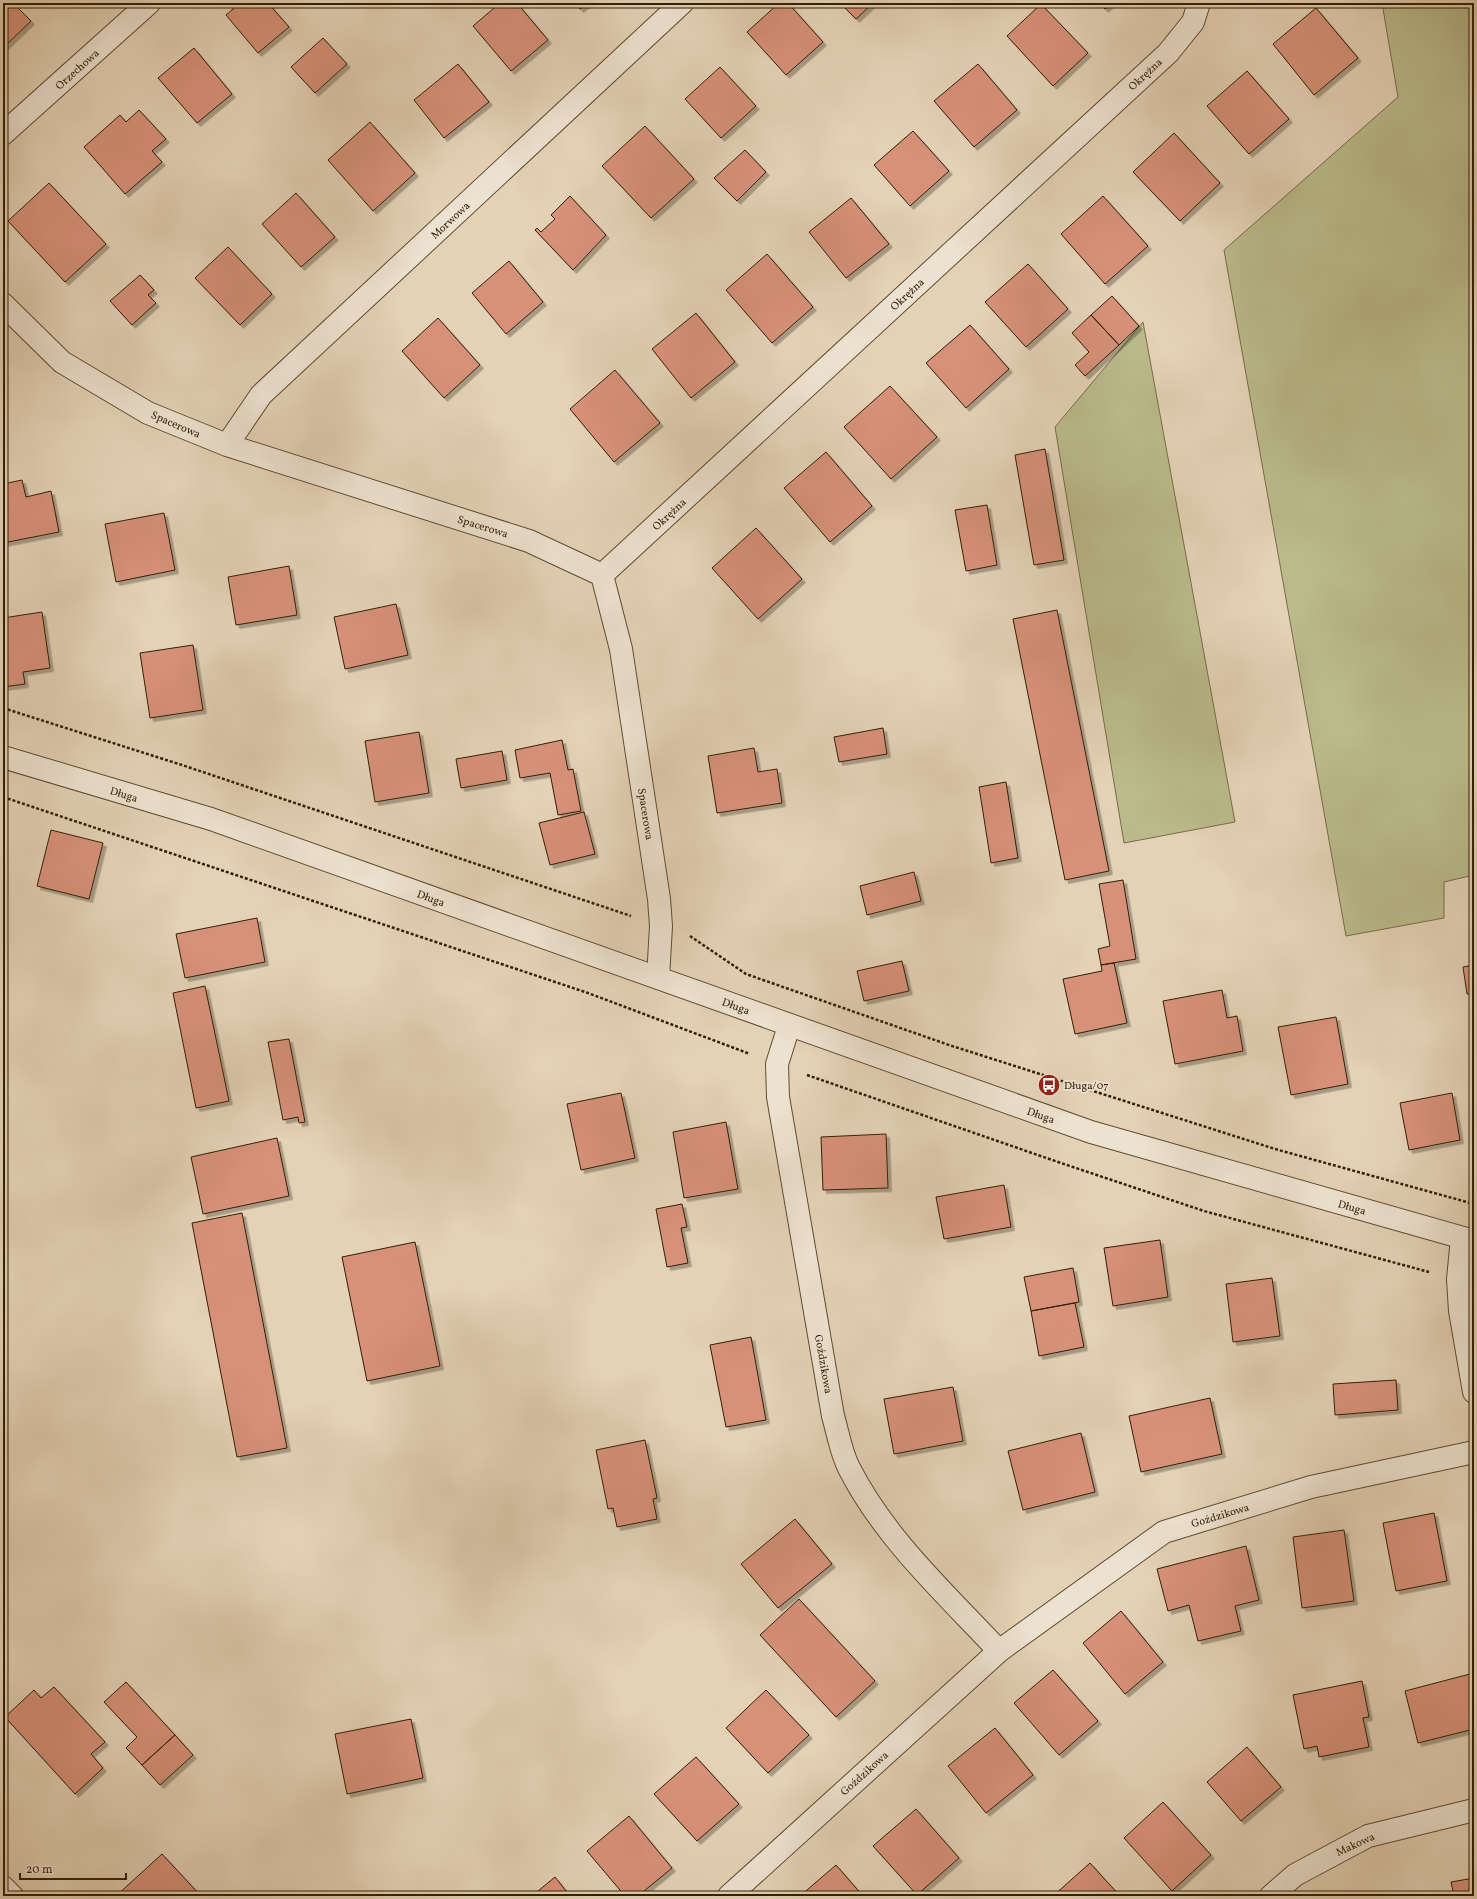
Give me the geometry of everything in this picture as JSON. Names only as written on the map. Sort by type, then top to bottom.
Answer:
[{"type":"street","name":"Orzechowa","points":[[3,134],[149,3]]},
{"type":"street","name":"Morwowa","points":[[227,445],[261,395],[682,3]]},
{"type":"street","name":"Okrężna","points":[[602,575],[1168,53],[1193,22],[1198,3]]},
{"type":"street","name":"Spacerowa","points":[[3,304],[62,362],[148,413],[227,445],[529,541],[602,575],[620,649],[659,899],[661,926],[658,978]]},
{"type":"street","name":"Długa","points":[[3,757],[211,819],[1090,1132],[1468,1240]]},
{"type":"street","name":"Goździkowa","points":[[789,1026],[776,1064],[778,1097],[833,1416],[848,1467],[872,1507],[899,1543],[999,1651]]},
{"type":"street","points":[[1468,1240],[1458,1280],[1460,1311],[1474,1392]]},
{"type":"street","name":"Goździkowa","points":[[729,1896],[999,1651],[1164,1532],[1311,1487],[1474,1452]]},
{"type":"street","name":"Makowa","points":[[1270,1896],[1295,1875],[1368,1836],[1474,1810]]},
{"type":"street","points":[[3,1887],[12,1896]]},
{"type":"path","points":[[3,708],[182,765],[693,937],[746,974],[949,1045],[1275,1149],[1474,1204]]},
{"type":"path","points":[[3,797],[588,993],[776,1064],[1204,1211],[1458,1280]]},
{"type":"green space","points":[[1382,3],[1474,3],[1474,875],[1444,882],[1444,918],[1346,936],[1224,250],[1398,97]]},
{"type":"green space","points":[[1143,322],[1235,822],[1124,843],[1055,427]]},
{"type":"building","points":[[3,3],[13,3],[31,21],[3,48]]},
{"type":"building","points":[[240,3],[268,3],[289,27],[258,53],[226,15]]},
{"type":"building","points":[[500,3],[517,3],[548,40],[511,71],[473,26]]},
{"type":"building","points":[[575,3],[588,3],[580,9]]},
{"type":"building","points":[[779,3],[788,3],[823,42],[786,75],[747,32]]},
{"type":"building","points":[[840,3],[873,3],[856,19]]},
{"type":"building","points":[[1099,3],[1111,3],[1105,9]]},
{"type":"building","points":[[1041,4],[1088,53],[1053,86],[1007,36]]},
{"type":"building","points":[[1316,8],[1358,58],[1314,95],[1273,44]]},
{"type":"building","points":[[323,38],[347,64],[315,93],[291,67]]},
{"type":"building","points":[[194,48],[232,94],[197,123],[158,78]]},
{"type":"building","points":[[458,64],[489,102],[444,138],[414,100]]},
{"type":"building","points":[[978,64],[1017,110],[974,147],[934,101]]},
{"type":"building","points":[[720,67],[756,106],[721,138],[685,99]]},
{"type":"building","points":[[1247,71],[1289,119],[1249,154],[1207,106]]},
{"type":"building","points":[[139,110],[166,139],[152,151],[162,162],[125,194],[84,147],[120,115],[126,122]]},
{"type":"building","points":[[370,122],[415,173],[373,211],[328,160]]},
{"type":"building","points":[[645,126],[694,179],[651,218],[602,166]]},
{"type":"building","points":[[913,131],[949,171],[910,206],[874,165]]},
{"type":"building","points":[[1174,133],[1220,183],[1180,221],[1133,172]]},
{"type":"building","points":[[745,150],[766,172],[737,201],[714,178]]},
{"type":"building","points":[[49,183],[106,244],[65,282],[8,221]]},
{"type":"building","points":[[296,193],[335,237],[301,267],[262,224]]},
{"type":"building","points":[[570,196],[606,235],[573,270],[535,230],[537,228],[541,232],[555,219],[551,215]]},
{"type":"building","points":[[1103,196],[1148,246],[1105,284],[1061,234]]},
{"type":"building","points":[[851,198],[889,244],[846,278],[809,232]]},
{"type":"building","points":[[228,247],[272,294],[240,325],[195,278]]},
{"type":"building","points":[[767,254],[813,307],[772,343],[726,290]]},
{"type":"building","points":[[509,261],[543,302],[506,334],[472,293]]},
{"type":"building","points":[[1028,264],[1068,309],[1026,347],[985,302]]},
{"type":"building","points":[[140,275],[154,290],[148,295],[156,303],[132,325],[110,301]]},
{"type":"building","points":[[1112,296],[1139,326],[1119,345],[1091,315]]},
{"type":"building","points":[[696,313],[735,362],[691,398],[652,349]]},
{"type":"building","points":[[1091,315],[1119,345],[1085,376],[1075,365],[1089,352],[1072,333]]},
{"type":"building","points":[[438,318],[480,365],[444,398],[402,351]]},
{"type":"building","points":[[970,325],[1009,369],[966,408],[926,363]]},
{"type":"building","points":[[615,370],[660,423],[614,462],[570,409]]},
{"type":"building","points":[[890,386],[937,437],[891,479],[844,427]]},
{"type":"building","points":[[1045,449],[1064,560],[1034,565],[1015,455]]},
{"type":"building","points":[[826,452],[872,506],[830,542],[784,488]]},
{"type":"building","points":[[22,480],[26,497],[51,491],[59,532],[3,543],[3,484]]},
{"type":"building","points":[[987,505],[997,565],[966,571],[955,510]]},
{"type":"building","points":[[164,513],[175,570],[116,582],[105,524]]},
{"type":"building","points":[[756,528],[802,579],[758,619],[712,568]]},
{"type":"building","points":[[289,566],[297,615],[236,625],[228,577]]},
{"type":"building","points":[[396,604],[408,655],[345,669],[334,617]]},
{"type":"building","points":[[1057,610],[1109,871],[1065,880],[1013,619]]},
{"type":"building","points":[[42,612],[50,668],[23,672],[25,684],[3,687],[3,618]]},
{"type":"building","points":[[193,645],[203,710],[150,718],[140,653]]},
{"type":"building","points":[[883,728],[887,754],[839,762],[834,737]]},
{"type":"building","points":[[419,732],[429,793],[375,802],[365,741]]},
{"type":"building","points":[[562,740],[568,770],[573,769],[581,811],[558,815],[550,773],[520,778],[515,750]]},
{"type":"building","points":[[754,748],[758,772],[777,769],[782,803],[717,813],[708,756]]},
{"type":"building","points":[[502,751],[507,780],[461,788],[456,759]]},
{"type":"building","points":[[1006,782],[1018,858],[991,863],[979,787]]},
{"type":"building","points":[[584,812],[595,854],[550,865],[539,823]]},
{"type":"building","points":[[51,830],[103,843],[89,899],[37,886]]},
{"type":"building","points":[[914,872],[921,901],[867,915],[860,886]]},
{"type":"building","points":[[1123,880],[1136,959],[1101,965],[1098,949],[1110,946],[1099,884]]},
{"type":"building","points":[[257,918],[265,962],[185,978],[176,934]]},
{"type":"building","points":[[902,961],[909,991],[864,1001],[857,971]]},
{"type":"building","points":[[1114,963],[1127,1023],[1075,1034],[1063,979],[1102,971],[1101,965]]},
{"type":"building","points":[[1474,965],[1473,1001],[1472,994],[1467,994],[1463,967]]},
{"type":"building","points":[[205,986],[229,1101],[196,1108],[173,993]]},
{"type":"building","points":[[1222,990],[1227,1018],[1237,1016],[1243,1051],[1175,1064],[1163,1001]]},
{"type":"building","points":[[1336,1017],[1348,1084],[1291,1095],[1278,1027]]},
{"type":"building","points":[[289,1039],[305,1122],[299,1123],[298,1117],[283,1120],[268,1042]]},
{"type":"building","points":[[621,1093],[635,1158],[581,1170],[567,1104]]},
{"type":"building","points":[[1452,1093],[1460,1140],[1409,1150],[1400,1103]]},
{"type":"building","points":[[726,1122],[738,1189],[684,1198],[673,1132]]},
{"type":"building","points":[[886,1134],[888,1188],[823,1190],[821,1137]]},
{"type":"building","points":[[277,1138],[289,1196],[203,1214],[191,1157]]},
{"type":"building","points":[[1004,1185],[1011,1227],[944,1239],[936,1197]]},
{"type":"building","points":[[682,1204],[687,1227],[681,1228],[688,1263],[667,1267],[656,1209]]},
{"type":"building","points":[[242,1213],[287,1448],[237,1457],[192,1223]]},
{"type":"building","points":[[1160,1240],[1168,1297],[1113,1306],[1104,1248]]},
{"type":"building","points":[[415,1242],[440,1366],[367,1381],[342,1257]]},
{"type":"building","points":[[1073,1268],[1079,1302],[1031,1311],[1024,1277]]},
{"type":"building","points":[[1272,1278],[1280,1336],[1233,1342],[1226,1284]]},
{"type":"building","points":[[1075,1303],[1084,1347],[1039,1356],[1031,1311]]},
{"type":"building","points":[[751,1337],[766,1420],[726,1427],[710,1345]]},
{"type":"building","points":[[1396,1380],[1398,1410],[1335,1415],[1333,1384]]},
{"type":"building","points":[[953,1387],[963,1441],[894,1454],[884,1399]]},
{"type":"building","points":[[1210,1398],[1222,1454],[1141,1472],[1129,1416]]},
{"type":"building","points":[[1081,1433],[1095,1492],[1023,1510],[1008,1451]]},
{"type":"building","points":[[645,1440],[657,1498],[653,1499],[657,1519],[617,1527],[613,1508],[608,1509],[596,1450]]},
{"type":"building","points":[[1434,1513],[1447,1581],[1396,1591],[1383,1523]]},
{"type":"building","points":[[795,1519],[832,1564],[778,1608],[741,1564]]},
{"type":"building","points":[[1344,1530],[1354,1601],[1302,1608],[1293,1537]]},
{"type":"building","points":[[1246,1546],[1259,1600],[1235,1606],[1241,1631],[1198,1641],[1189,1605],[1168,1611],[1157,1569]]},
{"type":"building","points":[[799,1599],[875,1681],[836,1717],[760,1635]]},
{"type":"building","points":[[1121,1611],[1163,1662],[1125,1694],[1083,1643]]},
{"type":"building","points":[[1053,1670],[1098,1721],[1059,1755],[1014,1703]]},
{"type":"building","points":[[1470,1674],[1474,1688],[1474,1729],[1418,1743],[1405,1691]]},
{"type":"building","points":[[1362,1681],[1369,1717],[1363,1718],[1369,1747],[1319,1757],[1317,1746],[1304,1749],[1293,1695]]},
{"type":"building","points":[[126,1682],[175,1735],[142,1765],[126,1748],[137,1737],[104,1702]]},
{"type":"building","points":[[54,1687],[105,1742],[91,1754],[103,1768],[75,1794],[5,1717],[34,1690],[41,1698]]},
{"type":"building","points":[[766,1690],[809,1735],[768,1773],[726,1728]]},
{"type":"building","points":[[411,1719],[423,1778],[347,1794],[335,1734]]},
{"type":"building","points":[[995,1728],[1033,1775],[986,1813],[948,1766]]},
{"type":"building","points":[[175,1735],[193,1755],[160,1785],[142,1765]]},
{"type":"building","points":[[1247,1747],[1281,1787],[1241,1821],[1207,1782]]},
{"type":"building","points":[[696,1757],[739,1804],[697,1841],[654,1794]]},
{"type":"building","points":[[1163,1802],[1211,1855],[1172,1891],[1124,1838]]},
{"type":"building","points":[[916,1809],[959,1858],[917,1895],[873,1846]]},
{"type":"building","points":[[629,1816],[672,1868],[638,1896],[625,1896],[587,1851]]},
{"type":"building","points":[[162,1854],[201,1896],[116,1896]]},
{"type":"building","points":[[1090,1863],[1120,1896],[1053,1896]]},
{"type":"building","points":[[836,1865],[863,1896],[800,1896]]},
{"type":"building","points":[[555,1877],[570,1896],[532,1896]]},
{"type":"building","points":[[1474,1878],[1474,1896],[1454,1896],[1451,1882]]},
{"type":"building","points":[[1419,1892],[1420,1896],[1404,1896]]},
{"type":"place","name":"Długa/07","points":[[1049,1085]]}]
